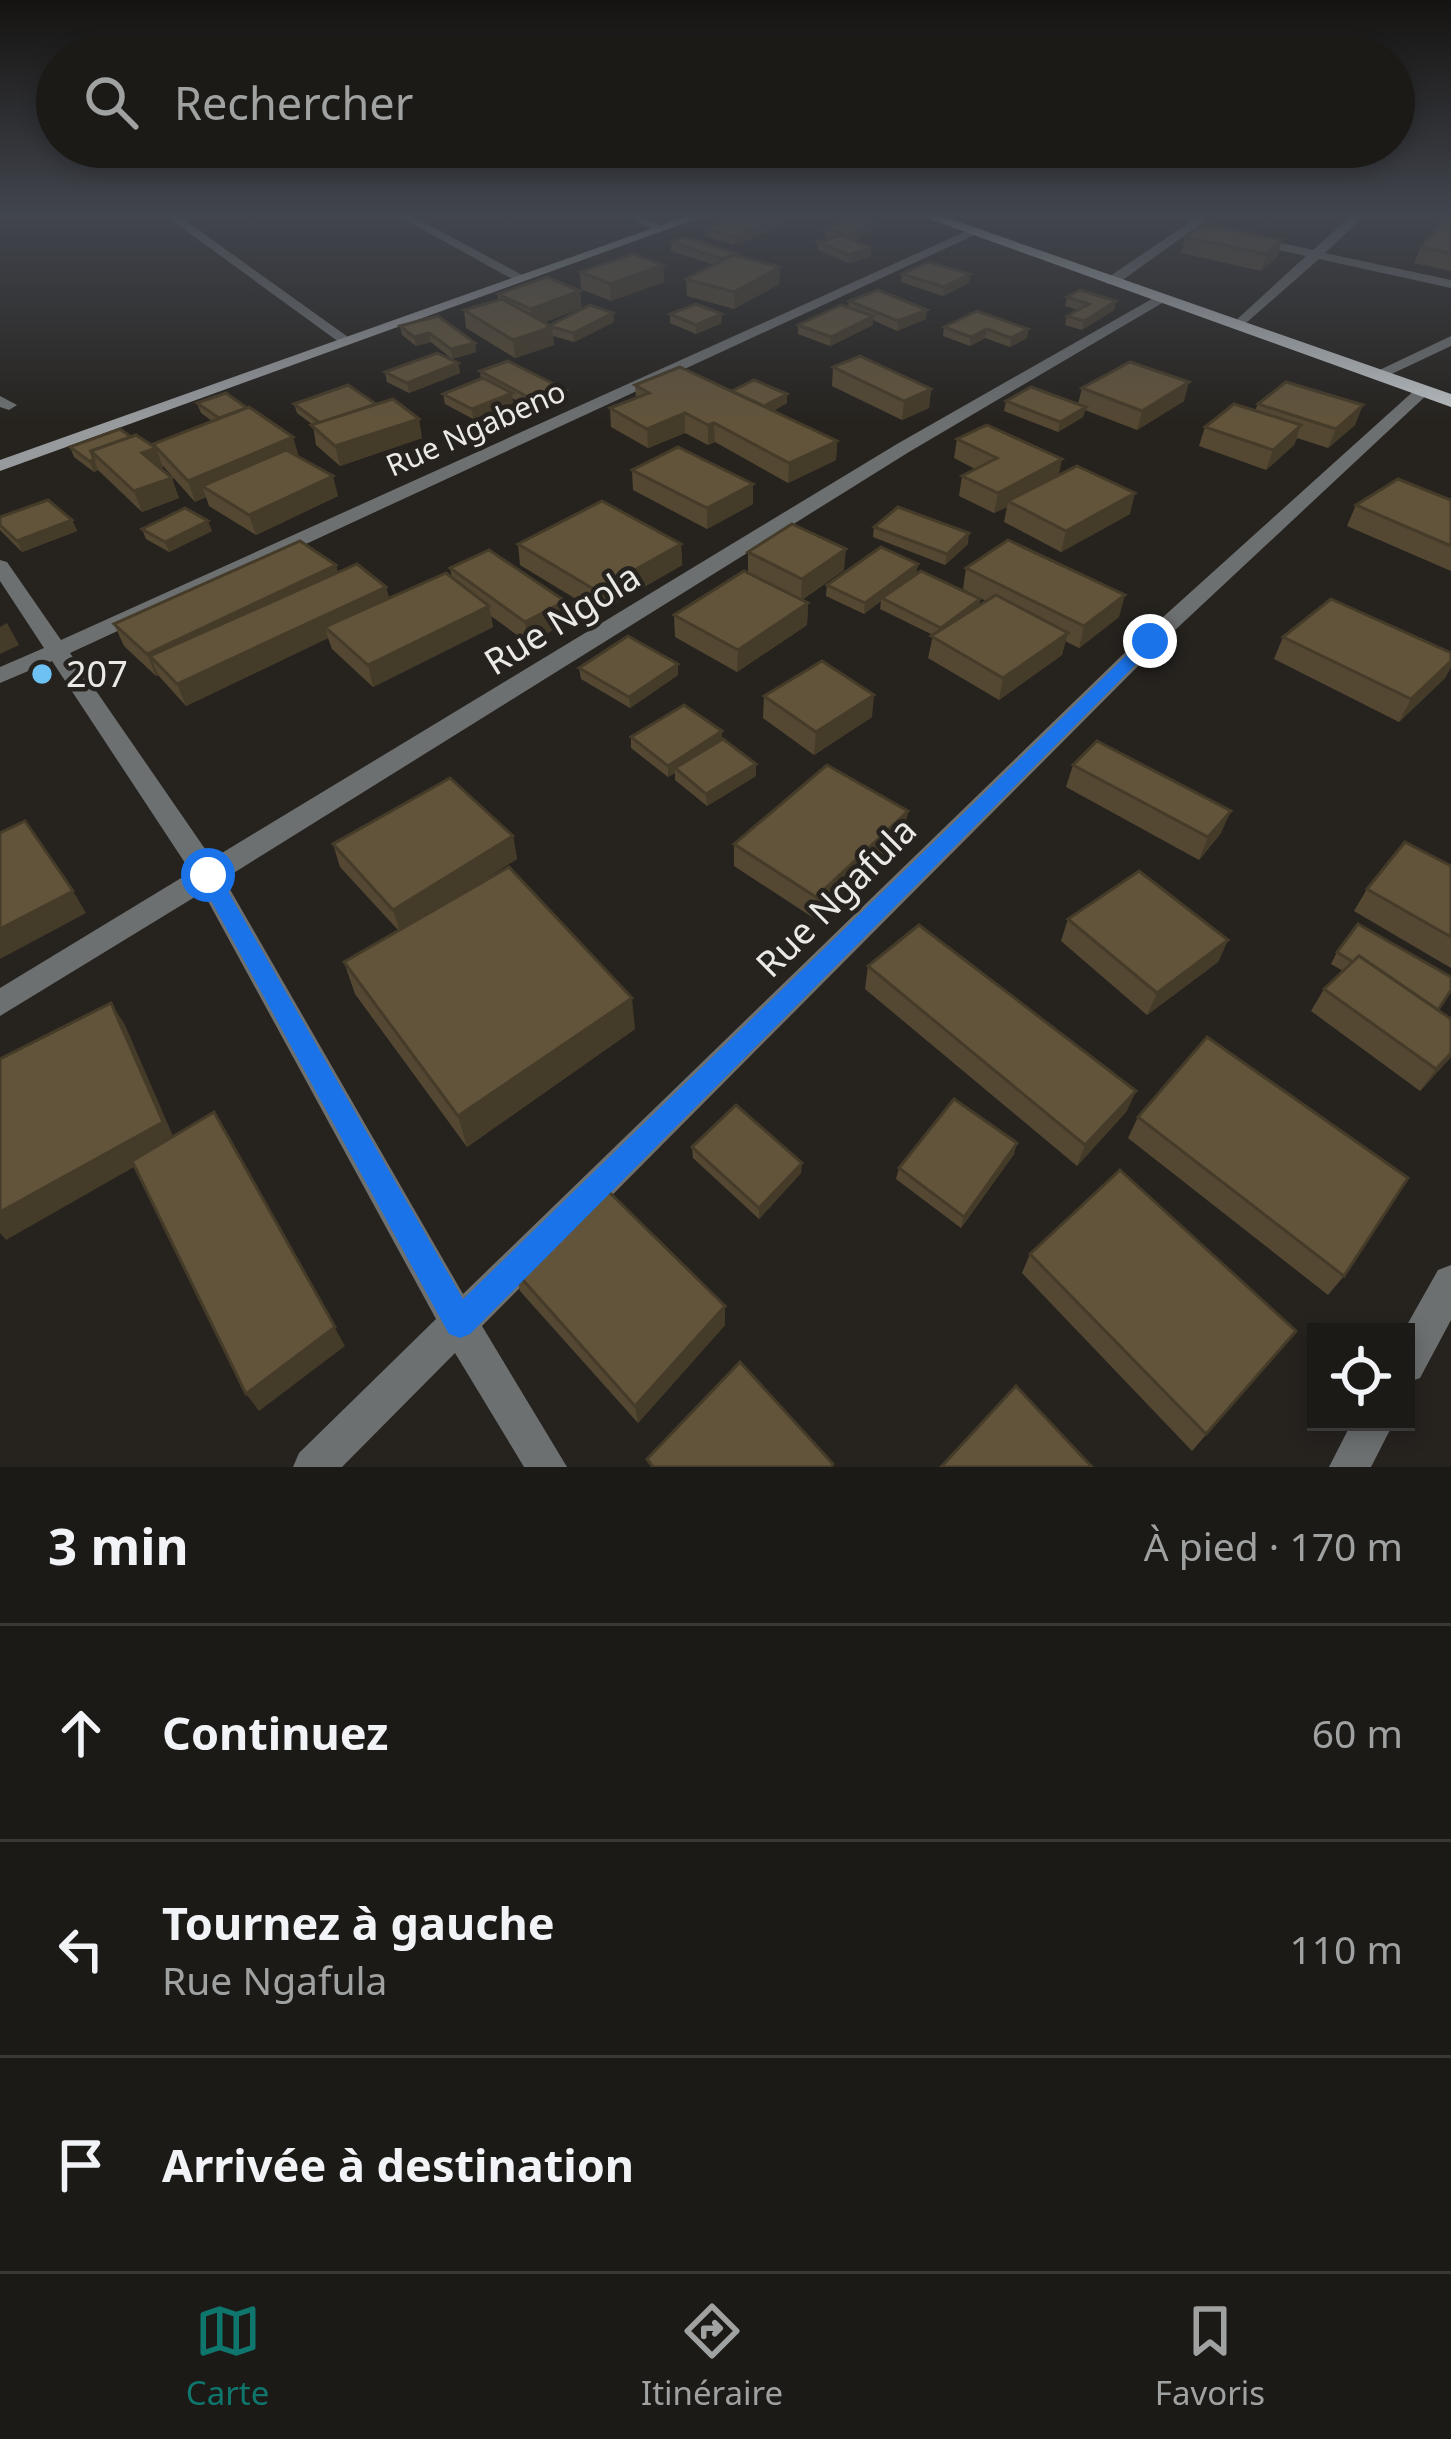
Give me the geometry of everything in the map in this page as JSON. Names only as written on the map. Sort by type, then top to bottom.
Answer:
[{"type":"main road","points":[[0,466],[504,284]]},
{"type":"main road","points":[[1122,284],[1437,396]]},
{"type":"street","points":[[268,284],[348,342]]},
{"type":"street","name":"Rue Ngabeno","points":[[0,676],[859,284]]},
{"type":"street","points":[[1238,326],[1283,284]]},
{"type":"street","name":"Rue Ngola","points":[[0,1003],[903,448],[1162,299]]},
{"type":"street","points":[[1377,375],[1451,340]]},
{"type":"street","name":"Rue Ngafula","points":[[313,1467],[1150,641],[1437,396]]},
{"type":"street","points":[[0,566],[208,875],[460,1323],[547,1467]]},
{"type":"street","points":[[1415,1348],[1451,1283]]},
{"type":"street","points":[[1349,1467],[1369,1431]]},
{"type":"building","points":[[525,284],[565,284],[580,291],[531,309],[498,294]]},
{"type":"building","points":[[706,284],[748,284],[734,292]]},
{"type":"building","points":[[878,290],[927,310],[898,321],[849,301]]},
{"type":"building","points":[[1080,290],[1116,301],[1084,321],[1067,316],[1089,304],[1067,297]]},
{"type":"building","points":[[502,299],[552,327],[513,340],[464,310]]},
{"type":"building","points":[[696,304],[722,314],[696,325],[670,314]]},
{"type":"building","points":[[590,305],[613,313],[573,333],[549,326]]},
{"type":"building","points":[[841,305],[873,316],[831,337],[798,325]]},
{"type":"building","points":[[977,311],[1028,329],[1011,338],[987,329],[971,337],[944,327]]},
{"type":"building","points":[[438,316],[475,343],[451,349],[429,333],[414,337],[400,326]]},
{"type":"building","points":[[437,353],[458,363],[407,383],[385,372]]},
{"type":"building","points":[[860,356],[931,389],[904,401],[833,367]]},
{"type":"building","points":[[508,361],[566,390],[537,402],[480,371]]},
{"type":"building","points":[[1130,362],[1189,382],[1142,411],[1082,388]]},
{"type":"building","points":[[680,367],[837,441],[789,463],[685,413],[647,429],[610,408],[649,393],[635,385]]},
{"type":"building","points":[[483,378],[512,393],[472,409],[443,394]]},
{"type":"building","points":[[754,380],[787,394],[764,406],[732,391]]},
{"type":"building","points":[[1286,382],[1363,405],[1336,429],[1258,404]]},
{"type":"building","points":[[348,385],[376,404],[320,423],[294,404]]},
{"type":"building","points":[[1031,387],[1086,407],[1060,422],[1006,401]]},
{"type":"building","points":[[226,393],[247,408],[219,418],[197,403]]},
{"type":"building","points":[[393,399],[419,419],[335,446],[311,425]]},
{"type":"building","points":[[1234,404],[1301,425],[1273,450],[1205,427]]},
{"type":"building","points":[[249,407],[293,437],[188,481],[153,444]]},
{"type":"building","points":[[987,425],[1062,459],[998,493],[962,476],[997,458],[957,439]]},
{"type":"building","points":[[120,429],[131,437],[91,451],[94,460],[70,447]]},
{"type":"building","points":[[136,435],[156,448],[142,453],[172,478],[134,491],[91,451]]},
{"type":"building","points":[[678,447],[753,484],[707,508],[632,470]]},
{"type":"building","points":[[286,450],[333,476],[249,515],[202,486]]},
{"type":"building","points":[[1077,466],[1135,493],[1066,531],[1008,501]]},
{"type":"building","points":[[1398,479],[1451,500],[1451,546],[1356,505]]},
{"type":"building","points":[[48,500],[72,520],[17,541],[0,525],[0,517]]},
{"type":"building","points":[[602,501],[681,544],[597,591],[518,544]]},
{"type":"building","points":[[898,507],[969,533],[947,554],[874,527]]},
{"type":"building","points":[[185,508],[208,521],[165,542],[142,529]]},
{"type":"building","points":[[792,524],[846,549],[802,579],[748,552]]},
{"type":"building","points":[[1008,540],[1125,595],[1084,626],[966,568]]},
{"type":"building","points":[[300,541],[336,565],[147,654],[114,624]]},
{"type":"building","points":[[881,547],[918,564],[865,603],[827,585]]},
{"type":"building","points":[[489,550],[565,601],[525,622],[450,568]]},
{"type":"building","points":[[357,564],[386,587],[177,684],[150,656]]},
{"type":"building","points":[[744,571],[808,603],[738,650],[674,615]]},
{"type":"building","points":[[921,571],[980,599],[941,628],[882,598]]},
{"type":"building","points":[[446,573],[489,606],[368,665],[325,627]]},
{"type":"building","points":[[996,595],[1068,633],[1003,678],[931,636]]},
{"type":"building","points":[[1331,599],[1451,653],[1451,661],[1411,699],[1283,637]]},
{"type":"building","points":[[628,636],[678,664],[629,697],[579,668]]},
{"type":"building","points":[[822,661],[874,695],[816,732],[764,696]]},
{"type":"building","points":[[684,705],[722,731],[668,766],[631,737]]},
{"type":"building","points":[[723,739],[756,764],[706,794],[675,768]]},
{"type":"building","points":[[1097,741],[1231,811],[1208,837],[1073,765]]},
{"type":"building","points":[[827,765],[908,811],[816,897],[734,844]]},
{"type":"building","points":[[450,778],[513,836],[393,910],[333,844]]},
{"type":"building","points":[[25,821],[73,891],[0,929],[0,833]]},
{"type":"building","points":[[1405,842],[1451,866],[1451,937],[1367,889]]},
{"type":"building","points":[[509,867],[632,998],[458,1116],[344,962]]},
{"type":"building","points":[[1139,871],[1228,940],[1157,993],[1068,919]]},
{"type":"building","points":[[1358,924],[1451,977],[1451,990],[1438,1010],[1359,956],[1353,962],[1337,952]]},
{"type":"building","points":[[919,925],[1136,1091],[1085,1145],[868,966]]},
{"type":"building","points":[[1359,956],[1451,1019],[1451,1053],[1436,1069],[1324,989]]},
{"type":"building","points":[[111,1003],[163,1122],[0,1212],[0,1059]]},
{"type":"building","points":[[1207,1037],[1408,1178],[1344,1276],[1138,1117]]},
{"type":"building","points":[[954,1099],[1017,1143],[964,1217],[899,1168]]},
{"type":"building","points":[[736,1105],[802,1163],[759,1208],[692,1147]]},
{"type":"building","points":[[214,1112],[335,1327],[246,1394],[132,1161]]},
{"type":"building","points":[[1120,1170],[1296,1331],[1206,1434],[1030,1254]]},
{"type":"building","points":[[605,1188],[725,1306],[635,1406],[515,1271]]},
{"type":"building","points":[[740,1362],[831,1467],[653,1467],[647,1459]]},
{"type":"building","points":[[1016,1386],[1092,1467],[941,1467]]},
{"type":"place","name":"207","points":[[42,674]]},
{"type":"route","points":[[208,875],[460,1323],[1150,641]]}]
